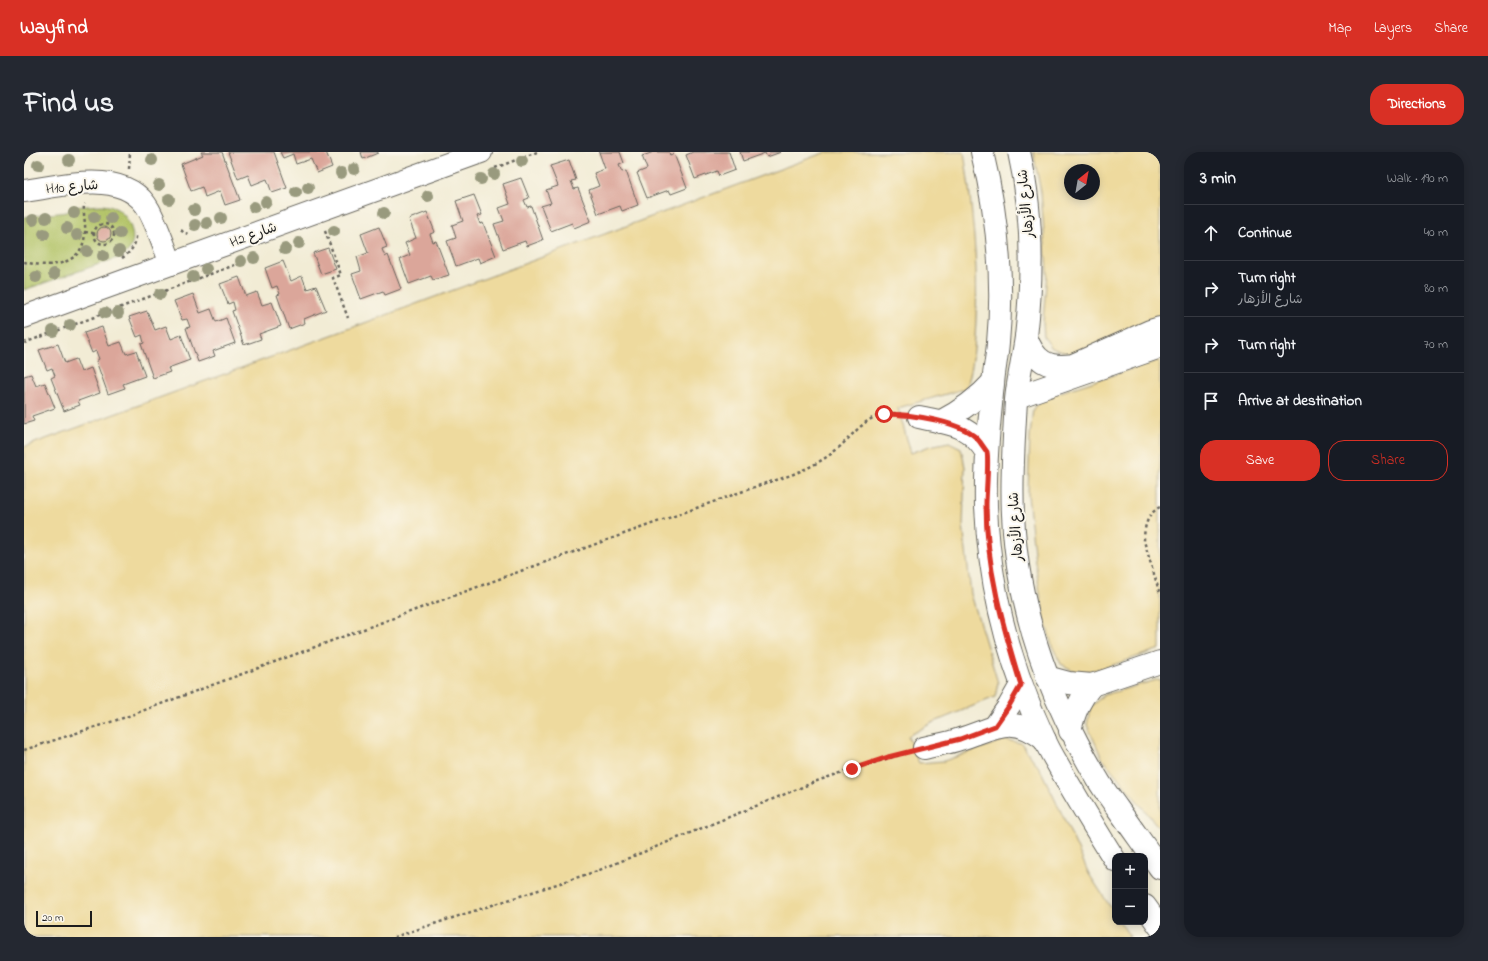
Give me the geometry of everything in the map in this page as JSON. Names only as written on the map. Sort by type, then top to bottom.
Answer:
[{"type":"street","name":"H2 شارع","points":[[24,317],[481,152]]},
{"type":"street","name":"شارع الأزهار","points":[[982,152],[994,215],[998,257],[998,342],[987,453],[986,506],[990,552],[997,597],[1021,685],[1044,740],[1112,855]]},
{"type":"street","name":"شارع الأزهار","points":[[1018,152],[1027,204],[1030,248],[1030,292],[1026,337],[1017,397],[1012,461],[1013,506],[1018,570],[1030,624],[1047,677],[1070,731],[1098,780],[1160,868]]},
{"type":"street","name":"H10 شارع","points":[[24,190],[95,182],[111,183],[126,188],[138,196],[148,209],[170,264]]},
{"type":"street","points":[[1017,397],[1074,371],[1150,331],[1160,328]]},
{"type":"street","points":[[1026,337],[1030,348],[1038,358],[1048,364],[1074,371],[1154,350],[1160,346]]},
{"type":"street","points":[[940,422],[969,406],[982,395],[993,382]]},
{"type":"street","points":[[919,417],[954,424],[968,431],[979,440],[987,453]]},
{"type":"street","points":[[1047,677],[1069,683],[1092,685],[1160,662]]},
{"type":"street","points":[[995,726],[1021,685]]},
{"type":"street","points":[[1070,731],[1077,706],[1083,694],[1092,685]]},
{"type":"street","points":[[924,748],[960,739],[995,726],[1008,725],[1021,726],[1034,732],[1044,740]]},
{"type":"street","points":[[1148,910],[1160,927]]},
{"type":"path","points":[[129,171],[130,152]]},
{"type":"path","points":[[24,262],[52,266],[69,261],[76,255],[84,240],[84,205],[87,204]]},
{"type":"path","points":[[102,224],[111,227],[114,233],[113,239],[104,244],[97,242],[93,233],[96,227],[102,224]]},
{"type":"path","points":[[121,259],[129,254],[135,244],[137,235],[136,230]]},
{"type":"path","points":[[325,231],[341,274],[333,278],[348,318]]},
{"type":"path","points":[[85,232],[93,233]]},
{"type":"path","points":[[24,750],[123,718],[518,572],[766,483],[791,476],[814,465],[836,450],[867,421],[884,414],[902,414],[919,417]]},
{"type":"path","points":[[1160,507],[1151,515],[1146,523],[1144,532],[1144,541],[1160,594]]},
{"type":"path","points":[[394,937],[596,871],[817,782],[874,762],[924,748]]},
{"type":"green space","points":[[102,205],[117,209],[122,213],[132,230],[132,243],[126,253],[117,258],[24,290],[24,217],[67,212],[72,207]]},
{"type":"sand","points":[[826,152],[964,152],[971,203],[976,281],[973,362],[967,388],[898,408],[911,453],[930,446],[949,442],[961,448],[965,467],[963,525],[971,594],[998,683],[995,697],[932,723],[908,736],[919,763],[944,761],[1005,740],[1021,743],[1040,769],[1089,874],[1112,909],[1112,925],[1122,925],[1130,937],[24,937],[24,447],[362,324]]},
{"type":"sand","points":[[1033,152],[1160,152],[1160,319],[1103,345],[1069,354],[1052,348],[1044,337],[1043,322],[1047,272],[1041,192]]},
{"type":"sand","points":[[1160,360],[1160,649],[1104,668],[1078,673],[1061,664],[1052,646],[1044,617],[1035,562],[1028,495],[1030,436],[1033,409],[1042,398]]},
{"type":"sand","points":[[1160,679],[1160,829],[1102,758],[1087,725],[1090,707],[1104,695]]},
{"type":"building","points":[[201,152],[222,152],[240,200],[225,205],[220,191],[205,197],[202,187],[191,191],[181,164],[203,155]]},
{"type":"building","points":[[228,152],[274,152],[287,188],[272,193],[267,179],[252,185],[248,175],[238,179]]},
{"type":"building","points":[[280,152],[326,152],[332,167],[317,173],[311,159],[296,164],[293,154],[283,158]]},
{"type":"building","points":[[361,152],[378,152],[378,153],[363,159]]},
{"type":"building","points":[[599,152],[620,152],[624,163],[619,165],[622,172],[626,171],[638,205],[622,211],[620,206],[598,214],[589,190],[599,186],[594,173],[605,169]]},
{"type":"building","points":[[654,152],[669,152],[670,156],[674,154],[687,188],[671,194],[669,190],[647,198],[637,173],[647,169],[642,156]]},
{"type":"building","points":[[693,152],[729,152],[735,170],[719,176],[717,171],[695,179],[686,155]]},
{"type":"building","points":[[740,152],[781,152],[767,157],[765,153],[743,161]]},
{"type":"building","points":[[569,160],[576,180],[571,181],[574,189],[578,188],[591,221],[574,228],[572,223],[551,231],[541,206],[551,203],[546,190],[558,186],[550,166]]},
{"type":"building","points":[[521,178],[529,198],[524,200],[527,207],[531,206],[543,240],[527,246],[525,241],[503,249],[494,224],[504,221],[499,208],[510,204],[503,184]]},
{"type":"building","points":[[474,195],[482,215],[477,216],[480,224],[483,223],[496,256],[480,263],[478,258],[456,266],[447,241],[456,238],[452,225],[463,221],[456,201]]},
{"type":"building","points":[[427,212],[435,232],[430,234],[433,242],[436,241],[449,275],[433,280],[431,276],[409,284],[400,259],[410,255],[405,243],[416,238],[409,219]]},
{"type":"building","points":[[104,227],[109,229],[111,234],[109,239],[104,241],[99,239],[97,234],[99,229]]},
{"type":"building","points":[[379,227],[387,247],[382,249],[385,257],[388,255],[401,289],[385,295],[383,291],[361,299],[352,274],[361,271],[357,257],[368,253],[361,234]]},
{"type":"building","points":[[328,248],[336,269],[321,274],[313,253]]},
{"type":"building","points":[[283,261],[291,281],[302,276],[307,289],[316,286],[326,310],[304,319],[305,323],[289,329],[277,295],[280,294],[277,286],[272,288],[265,268]]},
{"type":"building","points":[[239,277],[246,296],[257,292],[262,305],[272,302],[281,326],[259,334],[261,339],[244,345],[232,311],[235,310],[233,302],[228,304],[220,284]]},
{"type":"building","points":[[193,294],[200,313],[211,309],[216,322],[226,318],[235,343],[213,351],[215,356],[198,362],[186,328],[190,327],[187,319],[182,320],[174,301]]},
{"type":"building","points":[[147,311],[155,330],[166,326],[171,339],[181,335],[190,360],[168,368],[170,372],[153,378],[141,344],[144,343],[142,335],[137,337],[129,317]]},
{"type":"building","points":[[102,327],[109,346],[121,342],[126,354],[136,351],[145,376],[123,384],[125,388],[108,394],[96,361],[99,359],[96,351],[92,353],[84,333]]},
{"type":"building","points":[[58,344],[65,363],[76,359],[81,372],[91,368],[100,393],[78,401],[80,405],[64,411],[51,378],[55,376],[52,368],[47,370],[39,350]]},
{"type":"building","points":[[31,374],[36,386],[45,383],[55,408],[32,416],[34,421],[24,424],[24,376]]},
{"type":"route","points":[[852,769],[888,757],[960,739],[995,726],[1016,696],[1021,685],[997,597],[990,552],[986,506],[987,453],[979,440],[968,431],[954,424],[902,414],[884,414]]}]
